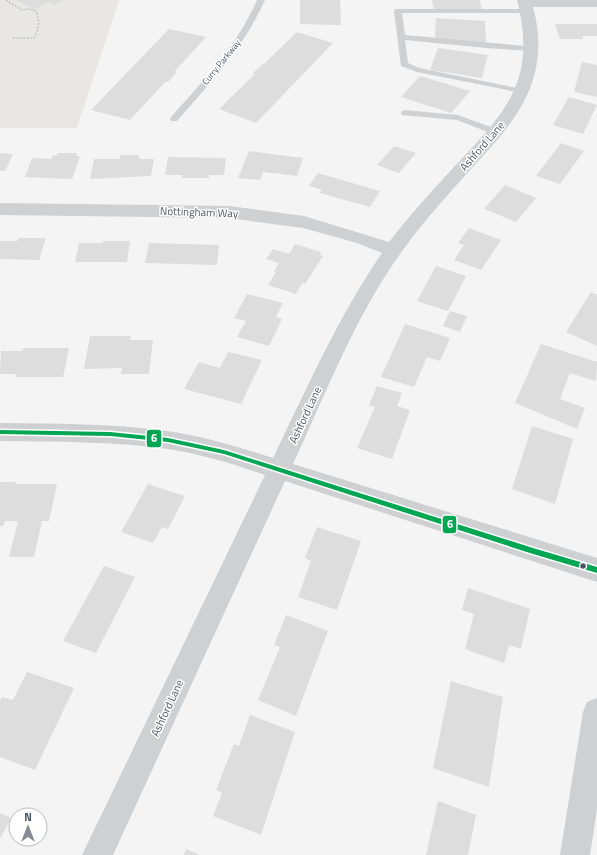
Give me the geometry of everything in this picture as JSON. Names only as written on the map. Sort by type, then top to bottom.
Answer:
[{"type":"street","points":[[526,5],[597,3]]},
{"type":"street","name":"Ashford Lane","points":[[97,855],[333,355],[366,291],[393,250],[422,212],[504,122],[522,91],[530,72],[533,49],[532,25],[526,5]]},
{"type":"street","name":"Nottingham Way","points":[[0,209],[229,212],[304,222],[363,239],[393,250]]},
{"type":"street","points":[[0,432],[110,434],[168,440],[224,452],[597,570]]},
{"type":"street","points":[[575,855],[597,712]]},
{"type":"lane","name":"Curry Parkway","points":[[174,119],[219,67],[243,34],[261,0]]},
{"type":"lane","points":[[522,91],[417,70],[404,64],[398,12],[526,5]]},
{"type":"lane","points":[[401,37],[486,46],[533,49]]},
{"type":"lane","points":[[405,113],[458,118],[496,132]]},
{"type":"path","points":[[6,0],[22,10],[30,9],[36,11],[40,19],[38,31],[34,38],[13,38]]},
{"type":"shaded area","points":[[0,0],[119,0],[77,128],[0,128]]},
{"type":"building","points":[[16,0],[64,0],[55,5],[49,2],[35,9]]},
{"type":"building","points":[[300,0],[340,0],[341,25],[300,24]]},
{"type":"building","points":[[432,0],[480,0],[482,10],[434,10]]},
{"type":"building","points":[[436,18],[485,21],[486,43],[435,39]]},
{"type":"building","points":[[555,24],[597,24],[597,36],[582,36],[583,39],[560,39]]},
{"type":"building","points":[[169,29],[206,37],[175,71],[176,73],[168,82],[165,82],[130,120],[91,110]]},
{"type":"building","points":[[297,32],[333,43],[256,123],[219,109],[255,74],[253,73]]},
{"type":"building","points":[[438,48],[488,55],[482,78],[430,70]]},
{"type":"building","points":[[582,62],[597,65],[597,97],[574,92]]},
{"type":"building","points":[[420,76],[470,91],[451,113],[401,97]]},
{"type":"building","points":[[569,97],[597,105],[583,134],[553,125]]},
{"type":"building","points":[[561,143],[584,151],[560,184],[536,176]]},
{"type":"building","points":[[394,146],[416,153],[399,173],[377,165]]},
{"type":"building","points":[[249,151],[303,158],[297,176],[263,172],[260,180],[238,178]]},
{"type":"building","points":[[0,153],[13,154],[5,171],[0,171]]},
{"type":"building","points":[[58,153],[77,153],[76,156],[80,156],[72,179],[25,177],[32,158],[52,159],[53,155],[57,156]]},
{"type":"building","points":[[120,155],[139,155],[139,159],[154,159],[151,176],[90,179],[94,159],[120,159]]},
{"type":"building","points":[[168,157],[226,158],[224,175],[209,175],[209,178],[182,178],[182,175],[165,175]]},
{"type":"building","points":[[318,173],[380,191],[370,207],[320,193],[322,190],[309,186]]},
{"type":"building","points":[[505,185],[536,198],[516,222],[484,209]]},
{"type":"building","points":[[469,228],[501,240],[481,270],[454,260],[464,245],[458,243]]},
{"type":"building","points":[[19,238],[46,238],[39,260],[0,259],[0,241],[17,241]]},
{"type":"building","points":[[103,241],[130,241],[127,262],[75,262],[79,243],[103,243]]},
{"type":"building","points":[[149,243],[219,245],[217,265],[145,263]]},
{"type":"building","points":[[295,244],[321,252],[320,255],[323,256],[305,284],[302,283],[296,294],[268,285],[276,272],[274,272],[279,263],[266,259],[273,249],[289,254]]},
{"type":"building","points":[[436,266],[466,276],[448,311],[417,301]]},
{"type":"building","points":[[591,292],[597,295],[597,346],[566,332]]},
{"type":"building","points":[[247,294],[283,303],[276,317],[282,319],[269,346],[237,337],[246,321],[234,318]]},
{"type":"building","points":[[450,311],[467,316],[460,332],[443,326]]},
{"type":"building","points":[[405,324],[450,338],[440,361],[427,357],[414,387],[381,377]]},
{"type":"building","points":[[90,336],[131,336],[130,340],[153,340],[149,374],[121,374],[122,368],[84,369]]},
{"type":"building","points":[[541,344],[597,362],[596,381],[570,373],[560,399],[585,408],[577,429],[515,403]]},
{"type":"building","points":[[23,348],[69,348],[63,377],[15,377],[16,374],[0,374],[1,351],[22,351]]},
{"type":"building","points":[[228,352],[262,360],[241,404],[184,389],[199,362],[220,368]]},
{"type":"building","points":[[377,386],[402,393],[397,406],[410,410],[392,459],[357,448],[375,407],[369,405]]},
{"type":"building","points":[[532,426],[573,439],[555,504],[512,489]]},
{"type":"building","points":[[0,482],[16,482],[15,484],[57,484],[49,521],[42,521],[34,557],[9,557],[18,521],[5,521],[3,526],[0,526]]},
{"type":"building","points":[[148,484],[185,496],[168,529],[162,527],[153,543],[121,532]]},
{"type":"building","points":[[317,527],[361,541],[337,610],[298,597],[311,561],[305,558]]},
{"type":"building","points":[[104,566],[135,577],[96,653],[63,641]]},
{"type":"building","points":[[468,588],[530,609],[521,649],[509,645],[504,663],[465,649],[474,614],[462,610]]},
{"type":"building","points":[[286,615],[328,631],[296,716],[258,700],[280,647],[274,645]]},
{"type":"building","points":[[27,672],[74,688],[35,770],[0,757],[0,701],[2,697],[13,700]]},
{"type":"building","points":[[451,681],[503,697],[489,787],[433,768]]},
{"type":"building","points":[[250,715],[295,732],[261,835],[213,816],[222,793],[216,790],[234,744],[239,746]]},
{"type":"building","points":[[438,801],[476,815],[468,855],[426,855]]},
{"type":"building","points":[[0,813],[8,817],[8,824],[0,839]]},
{"type":"building","points":[[186,849],[200,855],[184,855]]},
{"type":"transit line","name":"6","points":[[0,432],[110,434],[168,440],[224,452],[597,570]]}]
